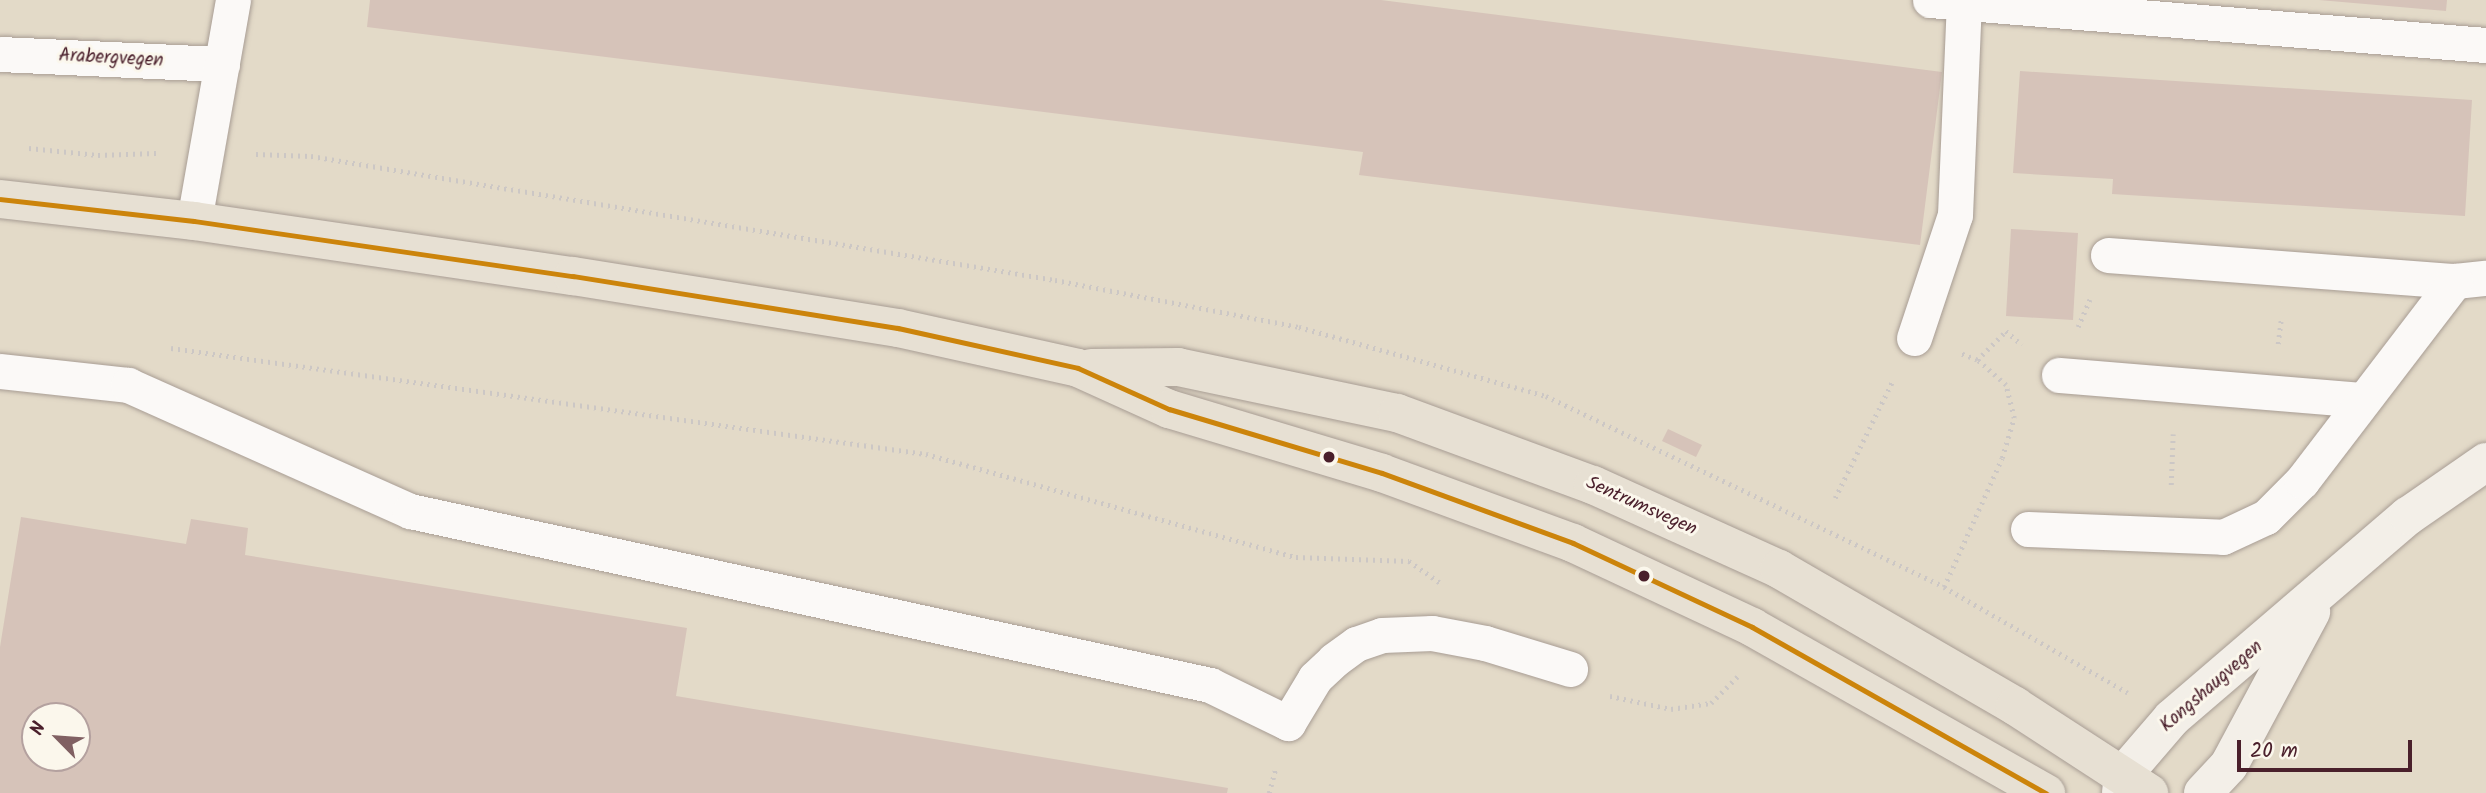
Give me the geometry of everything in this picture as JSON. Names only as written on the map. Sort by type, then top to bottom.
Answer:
[{"type":"main road","name":"Sentrumsvegen","points":[[0,199],[194,221],[884,326],[1078,368],[1169,409],[1382,473],[1573,543],[1752,627],[2046,793]]},
{"type":"main road","name":"Sentrumsvegen","points":[[1078,368],[1178,367],[1397,413],[1593,485],[1779,569],[2131,787]]},
{"type":"street","name":"Kongshaugvegen","points":[[2131,787],[2172,718],[2408,516],[2486,462]]},
{"type":"street","name":"Kongshaugvegen","points":[[2203,793],[2229,765],[2321,593]]},
{"type":"lane","points":[[194,221],[233,0]]},
{"type":"lane","points":[[1914,338],[1955,215],[1947,1],[2486,45]]},
{"type":"lane","name":"Arabergvegen","points":[[0,54],[222,64]]},
{"type":"lane","points":[[2108,255],[2470,279]]},
{"type":"lane","points":[[2028,529],[2223,537],[2275,508],[2302,481],[2362,400],[2470,279]]},
{"type":"lane","points":[[0,370],[128,385],[410,511],[1210,684],[1288,723],[1315,678],[1334,660],[1356,644],[1382,635],[1432,633],[1485,643],[1570,669]]},
{"type":"lane","points":[[2059,375],[2362,400]]},
{"type":"path","points":[[2059,375],[2108,255]]},
{"type":"path","points":[[1835,498],[1914,338],[1977,360],[2006,385],[2014,418],[2002,458],[1944,587]]},
{"type":"path","points":[[158,346],[926,454],[1296,557],[1409,561],[1455,592]]},
{"type":"path","points":[[2172,455],[2172,472]]},
{"type":"path","points":[[1570,669],[1612,697],[1671,709],[1711,703],[1748,666]]},
{"type":"building","points":[[370,0],[1381,0],[1942,72],[1920,245],[1359,175],[1363,152],[367,27]]},
{"type":"building","points":[[2319,0],[2447,0],[2446,11]]},
{"type":"building","points":[[2020,71],[2472,100],[2465,216],[2112,194],[2113,179],[2013,173]]},
{"type":"building","points":[[2011,229],[2078,233],[2073,320],[2006,316]]},
{"type":"building","points":[[1668,429],[1702,445],[1696,457],[1662,441]]},
{"type":"building","points":[[21,517],[186,544],[191,519],[248,528],[245,555],[687,628],[676,696],[1228,788],[1227,793],[0,793],[0,647]]},
{"type":"transit line","points":[[0,199],[194,221],[573,276],[898,328],[1078,368],[1169,409],[1382,473],[1573,543],[1752,627],[2046,793]]}]
